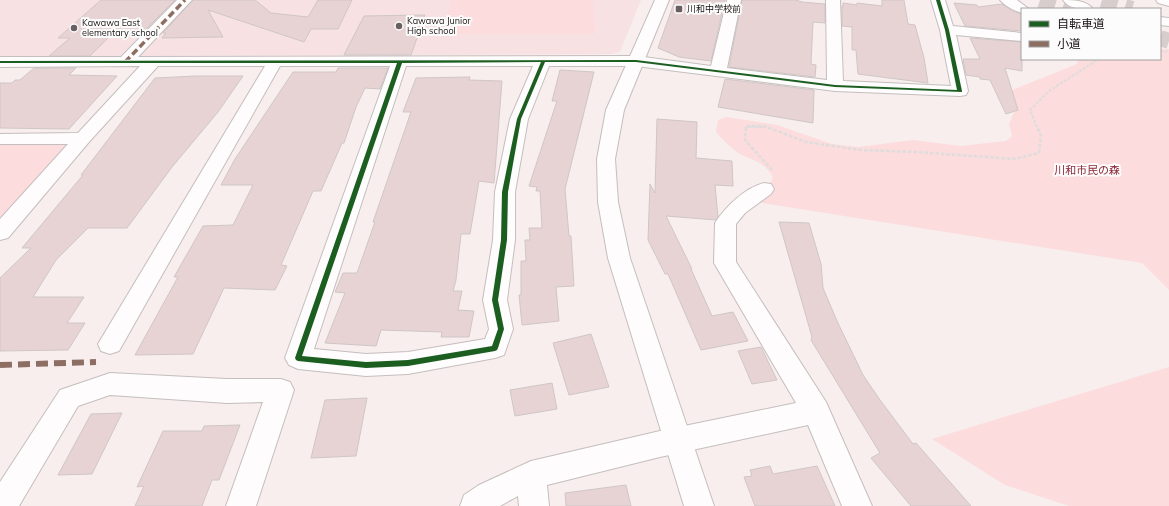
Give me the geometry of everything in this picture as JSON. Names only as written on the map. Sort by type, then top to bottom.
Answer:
[{"type":"street","points":[[125,62],[185,0]]},
{"type":"street","points":[[662,0],[615,110],[606,159],[608,202],[618,258],[699,506]]},
{"type":"street","points":[[718,72],[734,0]]},
{"type":"street","points":[[832,0],[834,86]]},
{"type":"street","points":[[0,62],[636,61],[834,86],[960,91],[947,30],[938,0]]},
{"type":"street","points":[[1007,0],[1021,8]]},
{"type":"street","points":[[1070,0],[1084,8]]},
{"type":"street","points":[[1163,0],[1169,2]]},
{"type":"street","points":[[947,30],[1021,37]]},
{"type":"street","points":[[400,61],[298,358],[366,365],[408,363],[495,348],[501,329],[495,300],[504,240],[505,192],[519,119],[543,62]]},
{"type":"street","points":[[0,233],[83,138],[153,62]]},
{"type":"street","points":[[110,344],[275,62]]},
{"type":"street","points":[[0,139],[83,138]]},
{"type":"street","points":[[764,189],[738,208],[726,223],[725,262],[816,412],[857,506]]},
{"type":"street","points":[[2,506],[69,398],[110,384],[227,391],[281,390],[241,506]]},
{"type":"street","points":[[475,506],[489,495],[531,475],[676,439],[816,412]]},
{"type":"street","points":[[531,475],[534,506]]},
{"type":"path","points":[[764,189],[772,186],[778,180],[767,163],[745,140],[746,126],[764,126],[806,142],[860,150],[916,152],[1015,159],[1039,153],[1041,136],[1030,110],[1049,91],[1098,60]]},
{"type":"shaded area","name":"Kawawa East elementary school","points":[[0,0],[178,0],[119,57],[0,57]]},
{"type":"shaded area","name":"Kawawa Junior High school","points":[[190,0],[641,0],[620,52],[610,54],[139,56]]},
{"type":"green space","points":[[452,0],[593,0],[595,34],[441,34]]},
{"type":"green space","name":"川和市民の森","points":[[1161,49],[1169,49],[1169,290],[1142,263],[749,201],[750,193],[771,182],[773,177],[764,166],[734,150],[716,132],[718,120],[727,117],[777,125],[832,144],[858,147],[913,140],[960,146],[1006,141],[1012,136],[1009,124],[1016,108],[1005,93],[1077,64],[1078,60],[1161,60]]},
{"type":"green space","points":[[0,145],[66,145],[0,218]]},
{"type":"green space","points":[[1169,367],[1169,506],[1069,506],[1005,485],[932,439]]},
{"type":"building","points":[[101,0],[175,0],[142,33],[113,33],[90,56],[49,56],[70,38],[58,38]]},
{"type":"building","points":[[193,0],[255,0],[271,13],[308,17],[318,0],[352,0],[338,29],[311,29],[304,42],[208,10],[223,37],[162,38],[166,33],[163,33]]},
{"type":"building","points":[[675,0],[725,0],[711,61],[679,57],[658,48]]},
{"type":"building","points":[[742,0],[796,0],[825,4],[825,23],[813,22],[811,64],[816,65],[815,77],[729,67]]},
{"type":"building","points":[[882,0],[904,0],[908,24],[915,25],[924,58],[928,83],[858,74],[856,50],[852,50],[852,27],[842,26],[842,6],[843,3],[857,5],[857,3],[882,6]]},
{"type":"building","points":[[954,3],[977,5],[978,7],[1002,4],[1013,11],[1021,14],[1021,31],[965,26]]},
{"type":"building","points":[[425,15],[411,55],[344,55],[364,16]]},
{"type":"building","points":[[970,38],[1021,42],[1022,71],[1005,68],[1018,110],[1006,114],[990,80],[966,75],[963,59],[980,59]]},
{"type":"building","points":[[34,68],[76,68],[69,75],[117,76],[69,129],[0,128],[0,83],[12,83],[15,80],[20,80]]},
{"type":"building","points":[[338,68],[388,68],[380,89],[365,88],[356,107],[344,143],[342,143],[321,191],[313,191],[281,265],[287,266],[275,290],[224,288],[193,354],[135,355],[178,277],[174,277],[203,226],[233,225],[253,185],[221,185],[235,159],[293,72],[336,72]]},
{"type":"building","points":[[560,70],[594,72],[565,189],[569,236],[571,236],[574,286],[556,287],[559,321],[522,325],[519,295],[521,295],[521,261],[526,261],[525,240],[530,240],[529,228],[542,228],[540,191],[536,191],[537,187],[529,186],[557,101],[552,101]]},
{"type":"building","points":[[243,76],[218,112],[172,167],[127,228],[88,228],[56,260],[33,297],[84,297],[67,323],[85,323],[68,350],[0,351],[0,278],[31,248],[22,248],[83,175],[81,175],[155,78]]},
{"type":"building","points":[[470,77],[469,80],[502,81],[494,183],[479,181],[470,234],[461,234],[456,280],[453,291],[462,291],[458,310],[474,311],[469,337],[441,337],[442,332],[381,330],[376,346],[325,343],[345,293],[335,292],[343,273],[357,273],[375,222],[373,222],[411,112],[403,112],[416,78]]},
{"type":"building","points":[[725,79],[814,90],[813,123],[718,107]]},
{"type":"building","points":[[657,119],[697,122],[696,158],[732,161],[733,186],[715,185],[718,217],[716,220],[666,216],[692,269],[712,316],[733,312],[748,341],[701,350],[668,274],[665,274],[648,240],[650,184],[655,193]]},
{"type":"building","points":[[779,222],[809,223],[821,264],[823,288],[863,375],[913,444],[916,443],[971,506],[911,506],[871,458],[880,453],[811,340],[812,337]]},
{"type":"building","points":[[591,334],[609,387],[569,395],[553,343]]},
{"type":"building","points":[[761,347],[777,380],[752,384],[738,351]]},
{"type":"building","points":[[552,383],[557,409],[515,416],[510,390]]},
{"type":"building","points":[[367,398],[356,456],[311,458],[325,400]]},
{"type":"building","points":[[122,413],[92,474],[58,475],[91,414]]},
{"type":"building","points":[[240,425],[219,480],[212,480],[202,506],[135,506],[144,486],[137,487],[163,431],[202,431],[204,426]]},
{"type":"building","points":[[770,466],[773,474],[817,466],[835,506],[755,506],[744,477],[752,476],[750,470]]},
{"type":"building","points":[[626,485],[631,506],[566,506],[565,493]]},
{"type":"tunnel","points":[[1040,0],[1066,8]]},
{"type":"tunnel","points":[[1102,0],[1129,8]]},
{"type":"tunnel","points":[[1161,38],[1169,41]]},
{"type":"marked path","points":[[125,62],[185,0]]},
{"type":"marked path","points":[[0,365],[96,362]]},
{"type":"cycle path","points":[[0,62],[636,61],[835,86],[960,91],[947,30],[938,0]]},
{"type":"cycle path","points":[[400,61],[298,358],[366,365],[408,363],[495,348],[501,329],[495,300],[504,240],[505,192],[519,119],[543,62]]},
{"type":"place","name":"川和中学校前","points":[[679,9]]},
{"type":"place","name":"Kawawa Junior High school","points":[[399,26]]},
{"type":"place","name":"Kawawa East elementary school","points":[[74,28]]}]
